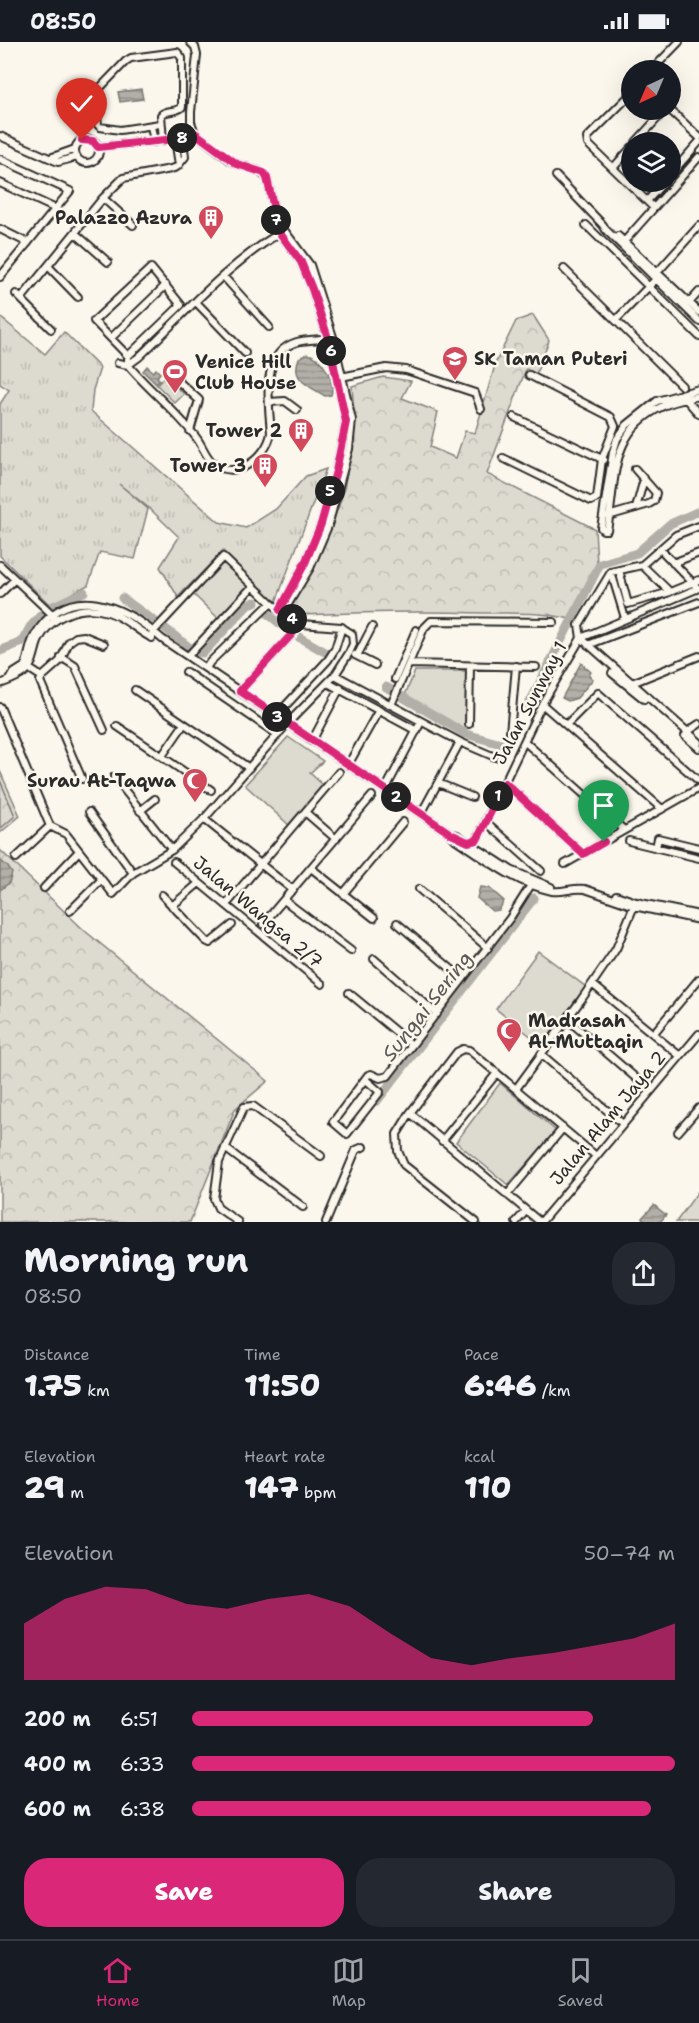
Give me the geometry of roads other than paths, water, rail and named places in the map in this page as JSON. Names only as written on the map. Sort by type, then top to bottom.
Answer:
[{"type":"street","points":[[190,42],[195,47],[197,56],[191,112],[191,122],[195,133],[237,164],[264,173],[267,178],[280,229],[301,262],[331,338],[352,420],[349,449],[328,526],[310,568],[282,611]]},
{"type":"street","points":[[662,60],[679,42]]},
{"type":"street","points":[[160,124],[120,130],[100,127],[96,107],[98,90],[131,58],[177,52],[182,58],[182,107],[179,110],[165,111],[161,115],[163,141]]},
{"type":"street","points":[[621,104],[587,138],[588,144],[654,208]]},
{"type":"street","points":[[645,132],[656,120]]},
{"type":"street","points":[[681,120],[699,136]]},
{"type":"street","points":[[151,126],[153,142]]},
{"type":"street","points":[[98,147],[163,141],[183,138],[195,133]]},
{"type":"street","points":[[0,136],[58,162],[77,157]]},
{"type":"street","points":[[51,329],[19,297],[48,266],[103,198],[123,178],[171,169],[179,165],[185,157],[183,138]]},
{"type":"street","points":[[86,139],[93,141],[98,147],[98,154],[90,162],[83,162],[77,157],[75,150],[79,142],[86,139]]},
{"type":"street","points":[[175,139],[179,165]]},
{"type":"street","points":[[681,162],[699,142]]},
{"type":"street","points":[[49,158],[75,150]]},
{"type":"street","points":[[623,243],[699,157]]},
{"type":"street","points":[[613,168],[621,159]]},
{"type":"street","points":[[0,276],[70,191],[1,162]]},
{"type":"street","points":[[556,176],[699,321]]},
{"type":"street","points":[[0,183],[56,209]]},
{"type":"street","points":[[647,201],[655,192]]},
{"type":"street","points":[[103,198],[133,225]]},
{"type":"street","points":[[585,225],[699,336]]},
{"type":"street","points":[[616,320],[648,287],[699,226]]},
{"type":"street","points":[[128,365],[223,276],[280,229]]},
{"type":"street","points":[[0,230],[28,243]]},
{"type":"street","points":[[75,233],[108,262]]},
{"type":"street","points":[[48,266],[78,297]]},
{"type":"street","points":[[128,356],[180,307],[180,303],[151,268],[94,321],[128,356],[128,365]]},
{"type":"street","points":[[564,269],[682,386]]},
{"type":"street","points":[[223,276],[269,327]]},
{"type":"street","points":[[657,276],[699,312]]},
{"type":"street","points":[[111,338],[165,285]]},
{"type":"street","points":[[689,303],[699,292]]},
{"type":"street","points":[[196,302],[245,353]]},
{"type":"street","points":[[118,363],[128,365],[190,431],[213,463],[233,470],[240,469],[257,458],[270,441],[268,380],[272,364],[278,355],[297,342],[331,338]]},
{"type":"street","points":[[340,377],[386,368],[406,370],[475,393],[481,409]]},
{"type":"street","points":[[503,458],[591,501],[597,498],[602,459],[615,426],[611,417],[529,375]]},
{"type":"street","points":[[282,611],[321,524],[336,471],[346,422],[340,377]]},
{"type":"street","points":[[177,379],[199,399],[190,431]]},
{"type":"street","points":[[635,469],[657,493],[654,501],[607,516],[613,463],[631,429],[642,419],[699,389]]},
{"type":"street","points":[[686,397],[699,396]]},
{"type":"street","points":[[686,397],[699,414]]},
{"type":"street","points":[[269,402],[288,402],[297,410]]},
{"type":"street","points":[[514,417],[613,463]]},
{"type":"street","points":[[636,508],[644,479]]},
{"type":"street","points":[[624,618],[611,573],[642,565],[676,535],[699,526]]},
{"type":"street","points":[[660,549],[696,581],[699,588],[581,638],[699,742]]},
{"type":"street","points":[[674,562],[699,553]]},
{"type":"street","points":[[0,707],[50,826],[66,834],[113,894],[133,873],[172,850],[204,819],[287,724],[335,675],[353,644],[352,634],[342,627],[299,623],[271,603],[223,557],[152,635]]},
{"type":"street","points":[[0,565],[55,617]]},
{"type":"street","points":[[642,565],[670,592]]},
{"type":"street","points":[[619,570],[628,604],[670,592],[696,581]]},
{"type":"street","name":"Jalan Sunway 1","points":[[474,846],[543,704],[581,638],[579,625],[611,573]]},
{"type":"street","points":[[0,594],[15,579]]},
{"type":"street","points":[[188,656],[253,586]]},
{"type":"street","points":[[656,596],[658,604]]},
{"type":"street","points":[[588,645],[699,602]]},
{"type":"street","points":[[206,668],[271,603]]},
{"type":"street","points":[[0,684],[25,672],[33,661],[40,638],[55,617],[86,609],[113,610],[188,656],[451,834],[528,879],[531,885]]},
{"type":"street","points":[[391,705],[426,625],[431,621],[554,622]]},
{"type":"street","points":[[240,691],[292,634],[299,623]]},
{"type":"street","points":[[276,716],[328,660],[335,649],[342,627]]},
{"type":"street","points":[[357,656],[372,627]]},
{"type":"street","points":[[394,679],[416,630]]},
{"type":"street","points":[[82,779],[40,681],[58,663],[69,642],[76,637],[84,636],[104,644]]},
{"type":"street","points":[[349,653],[375,665]]},
{"type":"street","points":[[632,683],[699,656]]},
{"type":"street","points":[[61,657],[75,666],[104,730]]},
{"type":"street","points":[[409,664],[536,667]]},
{"type":"street","points":[[469,724],[470,666]]},
{"type":"street","points":[[510,733],[516,666]]},
{"type":"street","points":[[27,667],[42,677]]},
{"type":"street","points":[[186,672],[278,735]]},
{"type":"street","points":[[612,673],[699,748]]},
{"type":"street","points":[[335,675],[460,742],[495,757]]},
{"type":"street","points":[[328,682],[417,731]]},
{"type":"street","points":[[312,741],[340,688]]},
{"type":"street","points":[[135,690],[249,768]]},
{"type":"street","points":[[566,725],[598,693],[699,781]]},
{"type":"street","points":[[543,704],[662,809]]},
{"type":"street","points":[[348,765],[378,710]]},
{"type":"street","points":[[385,790],[422,722]]},
{"type":"street","points":[[162,756],[184,724]]},
{"type":"street","points":[[687,732],[699,724]]},
{"type":"street","points":[[117,726],[211,790]]},
{"type":"street","points":[[421,814],[460,742]]},
{"type":"street","points":[[525,742],[624,830]]},
{"type":"street","points":[[226,905],[339,772]]},
{"type":"street","points":[[114,777],[172,850]]},
{"type":"street","points":[[438,783],[472,797]]},
{"type":"street","points":[[505,783],[583,854]]},
{"type":"street","points":[[565,864],[699,788]]},
{"type":"street","points":[[263,924],[372,796]]},
{"type":"street","points":[[140,811],[155,799]]},
{"type":"street","points":[[88,812],[133,873]]},
{"type":"street","points":[[305,812],[336,838]]},
{"type":"street","points":[[204,819],[292,890]]},
{"type":"street","points":[[343,894],[403,822]]},
{"type":"street","points":[[486,822],[541,871]]},
{"type":"street","points":[[16,858],[50,826]]},
{"type":"street","points":[[656,848],[658,838],[699,848]]},
{"type":"street","points":[[629,841],[699,858]]},
{"type":"street","points":[[474,846],[531,885],[554,891],[585,889],[634,906],[699,918]]},
{"type":"street","points":[[44,888],[79,851]]},
{"type":"street","name":"Jalan Wangsa 2/7","points":[[174,862],[322,984]]},
{"type":"street","points":[[311,868],[374,918]]},
{"type":"street","points":[[519,874],[553,888]]},
{"type":"street","points":[[70,911],[101,880]]},
{"type":"street","points":[[172,906],[199,883]]},
{"type":"street","points":[[531,885],[553,888],[585,885],[636,902],[699,918]]},
{"type":"street","points":[[365,1079],[381,1092],[348,1134],[333,1122],[365,1079],[371,1074],[380,1078],[388,1076],[488,948],[531,885]]},
{"type":"street","points":[[419,889],[488,948]]},
{"type":"street","points":[[162,895],[210,943],[232,926]]},
{"type":"street","points":[[284,900],[351,951]]},
{"type":"street","points":[[516,1089],[616,949],[634,906]]},
{"type":"street","points":[[397,923],[463,979]]},
{"type":"street","points":[[374,959],[437,1014]]},
{"type":"street","points":[[653,1034],[699,979]]},
{"type":"street","points":[[592,984],[680,1056]]},
{"type":"street","points":[[349,993],[412,1045]]},
{"type":"street","points":[[567,1018],[651,1091]]},
{"type":"street","name":"Jalan Alam Jaya 2","points":[[540,1222],[699,1034]]},
{"type":"street","points":[[476,1222],[404,1165],[398,1151],[398,1134],[410,1113],[463,1049],[469,1050],[596,1156]]},
{"type":"street","points":[[541,1054],[623,1124]]},
{"type":"street","points":[[442,1141],[497,1073]]},
{"type":"street","points":[[238,1222],[218,1208],[214,1198],[219,1162],[244,1107],[253,1106],[321,1156]]},
{"type":"street","points":[[678,1132],[696,1117],[699,1108]]},
{"type":"street","points":[[410,1113],[540,1222]]},
{"type":"street","points":[[507,1195],[563,1128]]},
{"type":"street","points":[[326,1222],[356,1150],[363,1147]]},
{"type":"street","points":[[225,1148],[303,1207]]},
{"type":"street","points":[[516,1222],[526,1210]]},
{"type":"waterway","name":"Sungai Sering","points":[[527,708],[600,564],[637,553],[670,524],[699,511]]},
{"type":"waterway","points":[[53,606],[84,592]]},
{"type":"waterway","points":[[122,598],[157,623]]},
{"type":"waterway","points":[[197,652],[203,653],[249,604],[255,602]]},
{"type":"waterway","points":[[267,613],[289,631]]},
{"type":"waterway","points":[[0,651],[22,642],[30,627],[41,615]]},
{"type":"waterway","points":[[162,626],[189,647]]},
{"type":"waterway","points":[[297,636],[325,652]]},
{"type":"waterway","points":[[386,687],[393,691]]},
{"type":"waterway","points":[[401,696],[466,734],[501,744]]},
{"type":"waterway","points":[[0,780],[15,816],[0,829]]},
{"type":"waterway","name":"Sungai Sering","points":[[377,1101],[534,898]]},
{"type":"place","name":"Palazzo Azura","points":[[211,241]]},
{"type":"place","name":"SK Taman Puteri","points":[[455,382]]},
{"type":"place","name":"Venice Hill Club House","points":[[175,395]]},
{"type":"place","name":"Tower 2","points":[[301,454]]},
{"type":"place","name":"Tower 3","points":[[265,489]]},
{"type":"place","name":"Surau At-Taqwa","points":[[195,804]]},
{"type":"place","name":"Madrasah Al-Muttaqin","points":[[509,1054]]}]
